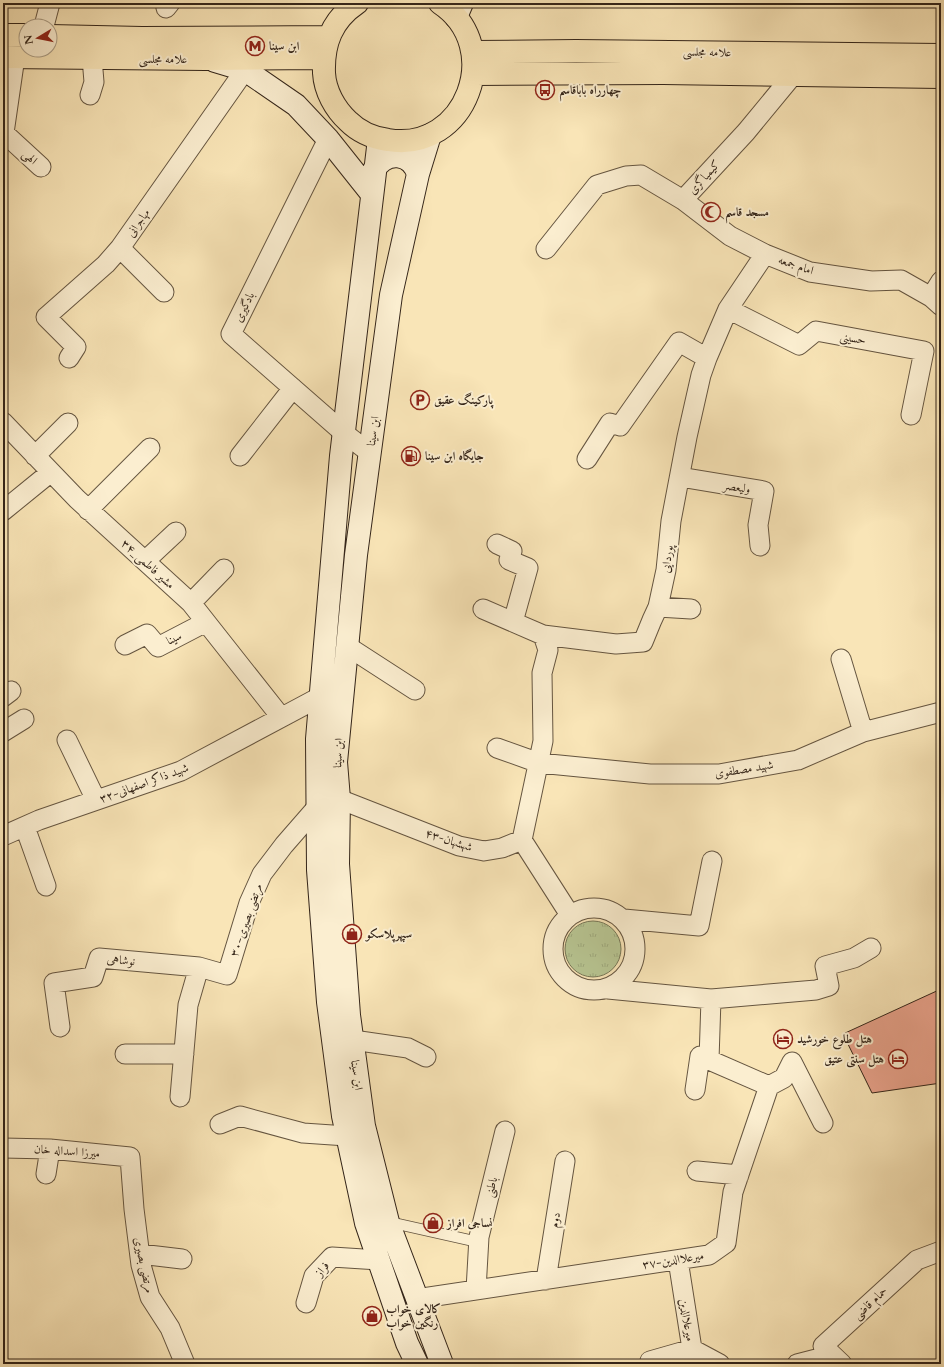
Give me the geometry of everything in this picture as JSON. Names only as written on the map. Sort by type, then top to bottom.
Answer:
[{"type":"main road","points":[[357,3],[338,21],[326,47],[324,78],[330,97],[341,114],[352,125],[364,133],[379,139],[396,142],[413,140],[430,135],[445,126],[459,111],[469,93],[474,74],[473,52],[467,34],[453,8]]},
{"type":"main road","points":[[3,35],[18,35]]},
{"type":"main road","name":"علامه مجلسی","points":[[58,36],[142,38],[326,47]]},
{"type":"main road","name":"علامه مجلسی","points":[[9,57],[206,59],[326,47]]},
{"type":"main road","name":"علامه مجلسی","points":[[473,52],[584,51],[941,55]]},
{"type":"main road","points":[[206,59],[245,70],[296,104],[328,139],[371,193]]},
{"type":"main road","name":"علامه مجلسی","points":[[474,74],[663,73],[941,77]]},
{"type":"main road","name":"ابن سینا","points":[[430,135],[418,174],[392,284],[356,555],[336,762],[339,800],[338,864],[349,1015],[364,1126],[388,1222],[442,1364]]},
{"type":"main road","name":"ابن سینا","points":[[379,139],[371,193],[366,254],[341,456],[317,739],[318,870],[328,1002],[347,1136],[366,1223],[407,1343],[417,1364]]},
{"type":"main road","points":[[374,170],[380,162],[388,157],[398,156],[411,162],[418,174]]},
{"type":"street","points":[[46,18],[50,3]]},
{"type":"street","name":"الهی","points":[[9,57],[4,133],[40,167]]},
{"type":"street","points":[[90,95],[94,82],[92,58]]},
{"type":"street","name":"مهاجرانی","points":[[69,358],[76,347],[46,317],[106,264],[120,248],[245,70]]},
{"type":"street","name":"کیمیاگری","points":[[546,249],[597,185],[626,176],[641,175],[683,200],[746,132],[793,75]]},
{"type":"street","name":"بادگیری","points":[[328,139],[231,334],[370,454]]},
{"type":"street","name":"امام جمعه","points":[[683,200],[730,236],[765,254],[810,272],[871,281],[901,280],[936,302]]},
{"type":"street","points":[[120,248],[164,292]]},
{"type":"street","name":"پوردایی","points":[[543,635],[616,644],[644,642],[658,608],[666,570],[671,521],[687,437],[704,367],[728,309],[765,254]]},
{"type":"street","points":[[936,302],[941,281]]},
{"type":"street","name":"حسینی","points":[[728,309],[798,345],[816,331],[924,351],[911,416]]},
{"type":"street","points":[[587,459],[610,423],[620,426],[679,342],[704,367]]},
{"type":"street","points":[[240,456],[293,388]]},
{"type":"street","name":"۳۴_مشیر فاطمی","points":[[3,422],[88,510],[191,603],[281,717]]},
{"type":"street","points":[[35,456],[68,422]]},
{"type":"street","points":[[88,510],[150,448]]},
{"type":"street","points":[[3,511],[51,472]]},
{"type":"street","name":"ولیعصر","points":[[680,477],[764,491],[758,525],[760,546]]},
{"type":"street","points":[[145,561],[176,532]]},
{"type":"street","points":[[497,544],[512,551],[509,560],[528,568],[513,622]]},
{"type":"street","points":[[191,603],[224,569]]},
{"type":"street","points":[[658,608],[692,609]]},
{"type":"street","points":[[483,609],[543,635],[548,650],[542,673],[543,741],[522,840],[570,915]]},
{"type":"street","name":"سینا","points":[[125,645],[147,634],[158,646],[206,622]]},
{"type":"street","points":[[347,646],[415,690]]},
{"type":"street","points":[[841,660],[863,732]]},
{"type":"street","name":"۳۲-شهید ذاکر اصفهانی","points":[[3,836],[39,820],[180,771],[321,696],[344,686]]},
{"type":"street","name":"شهید مصطفوی","points":[[497,748],[539,763],[650,774],[720,774],[798,760],[863,732],[941,712]]},
{"type":"street","points":[[4,729],[24,719]]},
{"type":"street","points":[[67,740],[96,800]]},
{"type":"street","points":[[318,806],[339,800]]},
{"type":"street","name":"۴۳-شهشهان","points":[[339,800],[459,846],[484,851],[502,848],[522,840]]},
{"type":"street","name":"۳۰-مرتضی بصیری","points":[[199,967],[227,975],[249,903],[262,874],[284,845],[318,806]]},
{"type":"street","points":[[25,827],[46,886]]},
{"type":"street","points":[[624,919],[699,926],[712,861]]},
{"type":"street","points":[[608,989],[619,982],[629,972],[635,959],[636,944],[632,930],[624,919],[611,911],[598,907],[584,909],[570,915],[561,924],[555,936],[553,949],[555,962],[561,973],[570,983],[582,989],[595,991],[608,989],[711,999],[816,990],[830,986],[825,966],[832,957],[854,958],[871,948]]},
{"type":"street","name":"نوشاهی","points":[[60,1027],[54,983],[93,977],[99,958],[199,967]]},
{"type":"street","points":[[180,1097],[188,1005],[199,967]]},
{"type":"street","points":[[709,1060],[711,999]]},
{"type":"street","points":[[353,1040],[408,1048],[426,1056]]},
{"type":"street","points":[[125,1054],[184,1054]]},
{"type":"street","points":[[695,1090],[700,1056],[770,1086],[784,1078],[792,1062],[824,1123]]},
{"type":"street","name":"۳۷-میرعلاالدین","points":[[416,1299],[709,1255],[726,1244],[733,1192],[770,1086]]},
{"type":"street","points":[[220,1124],[240,1116],[303,1133],[347,1136]]},
{"type":"street","name":"باطنی","points":[[476,1290],[478,1242],[505,1132]]},
{"type":"street","name":"میرزا اسداله خان","points":[[3,1148],[50,1149],[130,1157]]},
{"type":"street","points":[[46,1174],[50,1149]]},
{"type":"street","name":"مرتضی بصیری","points":[[130,1157],[134,1209],[141,1265],[150,1297],[170,1328],[185,1364]]},
{"type":"street","name":"دوم","points":[[546,1280],[565,1161]]},
{"type":"street","points":[[697,1171],[739,1175]]},
{"type":"street","name":"حمام قاضی","points":[[837,1359],[824,1346],[917,1260],[941,1251]]},
{"type":"street","points":[[140,1254],[182,1260]]},
{"type":"street","name":"فراز","points":[[306,1303],[314,1276],[332,1257],[379,1260]]},
{"type":"street","name":"میرعلاالدین","points":[[678,1260],[692,1349],[720,1364]]},
{"type":"street","points":[[650,1364],[650,1361],[692,1349]]},
{"type":"street","points":[[797,1364],[837,1359]]},
{"type":"lane","points":[[388,1222],[478,1242]]},
{"type":"green space","points":[[593,921],[604,923],[613,929],[619,938],[621,949],[619,960],[613,969],[604,975],[593,977],[582,975],[573,969],[567,960],[565,949],[567,938],[573,929],[582,923]]},
{"type":"building","name":"هتل سنتی عتیق","points":[[941,989],[941,1083],[872,1093],[843,1034]]},
{"type":"place","name":"ابن سینا","points":[[255,46]]},
{"type":"place","name":"چهارراه باباقاسم","points":[[545,90]]},
{"type":"place","name":"مسجد قاسم","points":[[711,212]]},
{"type":"place","name":"پارکینگ عقیق","points":[[420,400]]},
{"type":"place","name":"جایگاه ابن سینا","points":[[411,456]]},
{"type":"place","name":"سپهرپلاسکو","points":[[352,934]]},
{"type":"place","name":"هتل طلوع خورشید","points":[[783,1039]]},
{"type":"place","name":"هتل سنتی عتیق","points":[[898,1059]]},
{"type":"place","name":"نساجی افراز","points":[[433,1223]]},
{"type":"place","name":"کالای خواب رنگین خواب","points":[[372,1316]]}]
